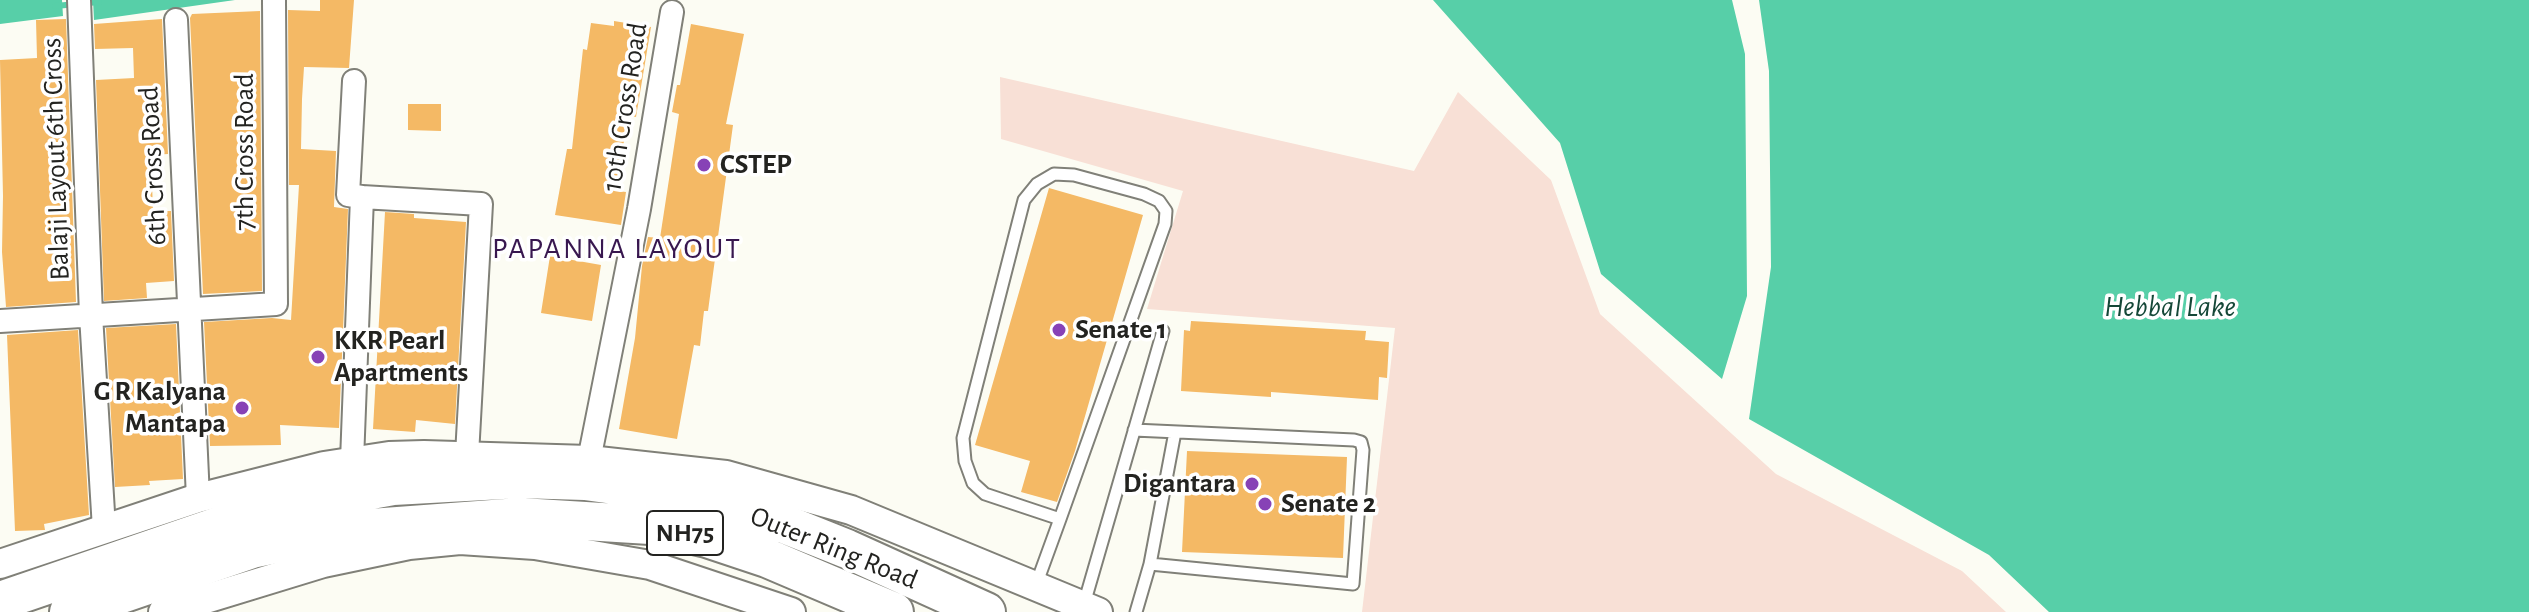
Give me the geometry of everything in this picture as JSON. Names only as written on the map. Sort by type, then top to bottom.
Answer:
[{"type":"highway","name":"Outer Ring Road","points":[[378,468],[520,479],[587,470],[760,517],[847,549],[986,612]]},
{"type":"highway","name":"NH75","points":[[0,601],[242,518],[310,501],[378,468]]},
{"type":"highway","name":"Outer Ring Road","points":[[461,530],[520,517],[650,525],[707,538],[767,558],[894,612]]},
{"type":"highway","name":"NH75","points":[[69,612],[252,549],[344,530],[461,530]]},
{"type":"street","name":"Balaji Layout 6th Cross","points":[[79,0],[91,315],[104,529]]},
{"type":"street","name":"7th Cross Road","points":[[189,309],[276,304],[274,1]]},
{"type":"street","name":"10th Cross Road","points":[[587,470],[639,209],[673,6]]},
{"type":"street","name":"6th Cross Road","points":[[176,20],[198,498]]},
{"type":"street","points":[[354,81],[348,195],[481,204],[467,455]]},
{"type":"street","points":[[362,197],[378,468]]},
{"type":"street","points":[[0,321],[189,309]]},
{"type":"street","points":[[0,564],[198,498],[467,455],[587,470],[726,475],[851,510],[1091,608]]},
{"type":"street","points":[[163,612],[323,563],[409,545],[461,530],[650,565],[791,612]]},
{"type":"lane","points":[[1036,585],[1060,519],[1156,251],[1166,211],[1159,201],[1144,194],[1074,175],[1054,174],[1037,184],[1024,200],[963,438],[965,461],[973,483],[985,494],[1060,519]]},
{"type":"lane","points":[[1091,608],[1134,430],[1163,331]]},
{"type":"lane","points":[[1134,430],[1354,440],[1361,442],[1363,450],[1353,584],[1150,564]]},
{"type":"lane","points":[[1136,612],[1150,564],[1175,432]]},
{"type":"shaded area","points":[[1000,77],[1414,171],[1458,92],[1551,180],[1600,314],[1776,474],[1962,571],[2006,612],[1362,612],[1395,328],[1147,309],[1183,191],[1001,139]]},
{"type":"water","points":[[0,0],[62,0],[63,16],[0,24]]},
{"type":"water","points":[[93,0],[235,0],[94,20]]},
{"type":"water","points":[[1433,0],[1732,0],[1745,54],[1747,296],[1722,379],[1601,274],[1560,143]]},
{"type":"water","name":"Hebbal Lake","points":[[1759,0],[2529,0],[2529,612],[2049,612],[1989,555],[1749,419],[1771,267],[1769,71]]},
{"type":"building","points":[[320,0],[354,0],[349,68],[304,67],[302,99],[301,149],[336,151],[334,207],[348,209],[339,428],[280,425],[281,445],[210,446],[204,322],[272,318],[291,320],[299,185],[289,185],[288,10],[320,11]]},
{"type":"building","points":[[260,11],[262,291],[203,294],[190,18],[192,14]]},
{"type":"building","points":[[66,19],[76,302],[6,307],[2,252],[0,60],[37,58],[36,20]]},
{"type":"building","points":[[162,19],[168,154],[151,155],[153,211],[171,211],[174,281],[146,283],[147,298],[104,301],[96,80],[134,78],[133,48],[95,49],[94,24]]},
{"type":"building","points":[[614,21],[651,27],[636,117],[627,115],[618,191],[626,192],[621,225],[555,215],[567,149],[572,149],[583,49],[587,50],[591,23],[614,26]]},
{"type":"building","points":[[691,24],[744,34],[726,124],[733,125],[708,311],[704,311],[700,346],[694,345],[677,439],[619,429],[648,237],[660,238],[679,114],[672,112]]},
{"type":"building","points":[[408,104],[441,104],[441,131],[408,130]]},
{"type":"building","name":"Senate 1","points":[[1049,188],[1143,215],[1075,451],[1057,502],[1021,492],[1030,461],[975,445]]},
{"type":"building","points":[[385,212],[414,214],[414,218],[466,222],[455,424],[416,420],[415,432],[373,429]]},
{"type":"building","points":[[550,256],[601,265],[592,321],[541,313]]},
{"type":"building","points":[[1191,321],[1366,331],[1365,340],[1389,342],[1387,378],[1379,377],[1378,400],[1271,392],[1271,397],[1181,391],[1184,330],[1190,331]]},
{"type":"building","points":[[176,324],[183,479],[115,487],[106,328]]},
{"type":"building","points":[[78,330],[89,515],[44,524],[45,530],[15,531],[7,335]]},
{"type":"building","name":"Senate 2","points":[[1187,451],[1347,457],[1343,558],[1182,552]]},
{"type":"waterway","points":[[55,6],[99,2]]},
{"type":"place","name":"CSTEP","points":[[704,165]]},
{"type":"place","name":"Senate 1","points":[[1059,330]]},
{"type":"place","name":"KKR Pearl Apartments","points":[[318,357]]},
{"type":"place","name":"G R Kalyana Mantapa","points":[[242,408]]},
{"type":"place","name":"Digantara","points":[[1252,484]]},
{"type":"place","name":"Senate 2","points":[[1265,504]]},
{"type":"district","name":"PAPANNA LAYOUT","points":[[617,249]]}]
